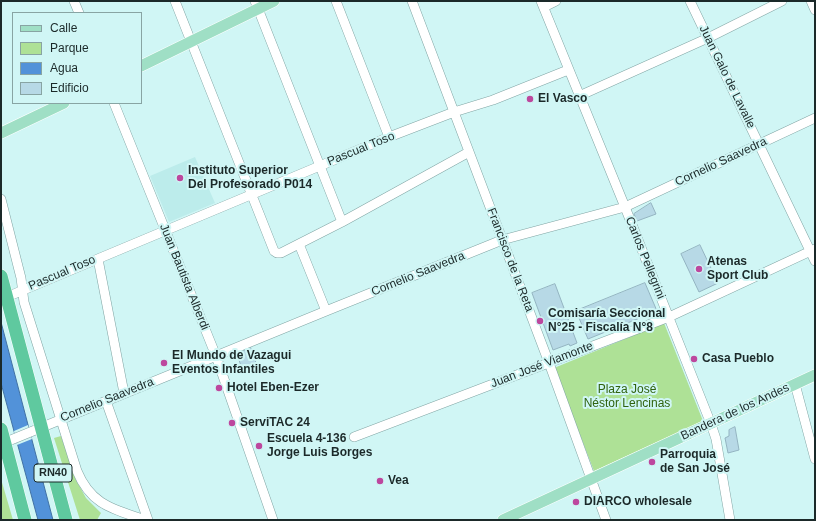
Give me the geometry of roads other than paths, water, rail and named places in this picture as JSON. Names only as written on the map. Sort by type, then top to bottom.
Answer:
[{"type":"highway","name":"RN40","points":[[1,276],[19,436],[14,478],[26,520]]},
{"type":"highway","name":"RN40","points":[[1,429],[19,436],[66,520]]},
{"type":"highway","points":[[1,460],[14,478]]},
{"type":"main road","points":[[142,66],[257,5],[274,1]]},
{"type":"main road","points":[[1,133],[62,104]]},
{"type":"main road","name":"Bandera de los Andes","points":[[504,520],[815,375]]},
{"type":"street","points":[[74,1],[79,12]]},
{"type":"street","points":[[175,1],[274,251],[277,253],[281,254],[342,222],[469,152]]},
{"type":"street","points":[[336,1],[390,137]]},
{"type":"street","name":"Francisco de la Reta","points":[[412,1],[549,363],[606,520]]},
{"type":"street","points":[[542,4],[556,1]]},
{"type":"street","name":"Juan Galo de Lavalle","points":[[690,1],[759,144],[813,250],[815,261]]},
{"type":"street","points":[[579,96],[708,38],[782,1]]},
{"type":"street","points":[[811,1],[815,10]]},
{"type":"street","name":"Carlos Pellegrini","points":[[542,4],[625,207],[711,424],[716,438],[730,520]]},
{"type":"street","points":[[257,5],[342,222]]},
{"type":"street","name":"Pascual Toso","points":[[4,298],[390,137],[454,112],[493,100],[568,70]]},
{"type":"street","name":"Juan Bautista Alberdi","points":[[114,104],[216,356],[273,520]]},
{"type":"street","name":"Cornelio Saavedra","points":[[19,436],[502,240],[625,207],[815,118]]},
{"type":"street","points":[[1,199],[21,278],[24,302],[81,482],[99,501],[120,512],[146,520]]},
{"type":"street","points":[[299,244],[326,311]]},
{"type":"street","name":"Juan José Viamonte","points":[[354,437],[668,317],[813,250]]},
{"type":"street","points":[[98,259],[124,394]]},
{"type":"street","points":[[795,384],[815,459]]},
{"type":"street","points":[[106,400],[146,520]]},
{"type":"water","points":[[1,322],[53,520],[38,520],[1,383]]},
{"type":"place","name":"El Vasco","points":[[530,99]]},
{"type":"place","name":"Instituto Superior Del Profesorado P014","points":[[180,178]]},
{"type":"place","name":"Atenas Sport Club","points":[[699,269]]},
{"type":"place","name":"Comisaría Seccional N°25 - Fiscalía N°8","points":[[540,321]]},
{"type":"place","name":"Casa Pueblo","points":[[694,359]]},
{"type":"place","name":"El Mundo de Vazagui Eventos Infantiles","points":[[164,363]]},
{"type":"place","name":"Hotel Eben-Ezer","points":[[219,388]]},
{"type":"place","name":"ServiTAC 24","points":[[232,423]]},
{"type":"place","name":"Escuela 4-136 Jorge Luis Borges","points":[[259,446]]},
{"type":"place","name":"Parroquia de San José","points":[[652,462]]},
{"type":"place","name":"Vea","points":[[380,481]]},
{"type":"place","name":"DIARCO wholesale","points":[[576,502]]},
{"type":"park label","name":"Plaza José Néstor Lencinas","points":[[627,397]]}]
